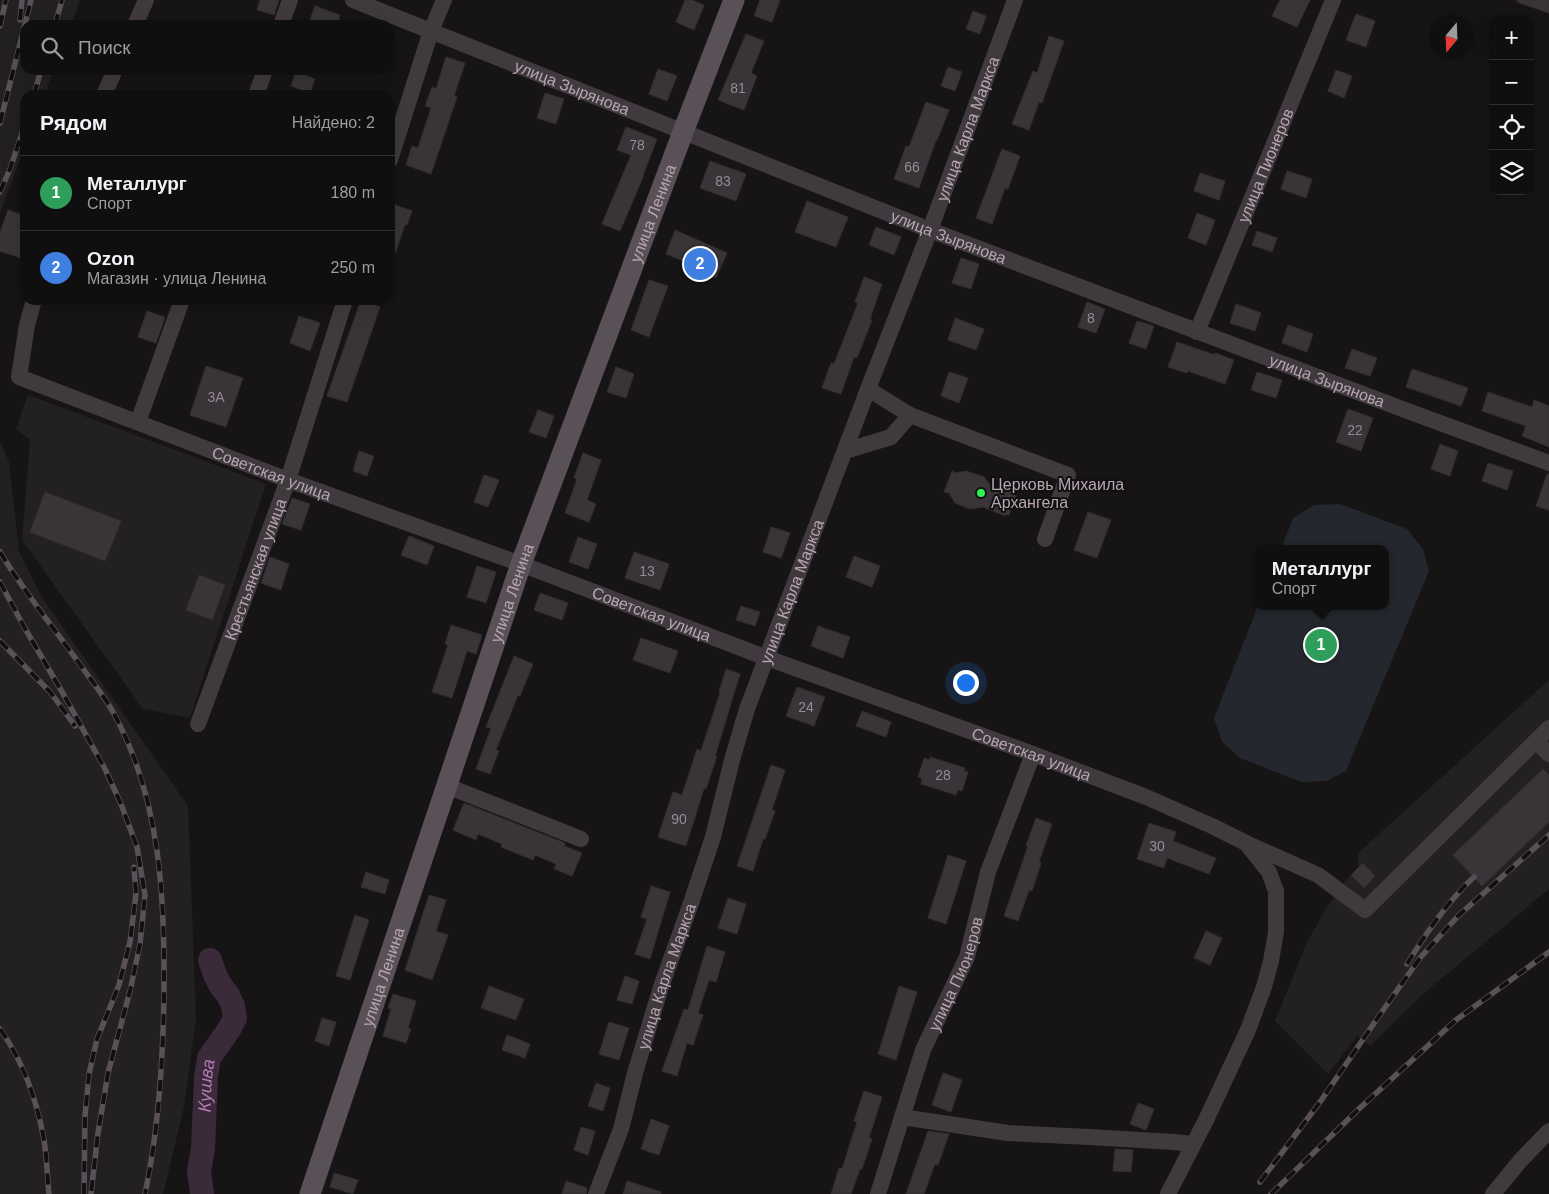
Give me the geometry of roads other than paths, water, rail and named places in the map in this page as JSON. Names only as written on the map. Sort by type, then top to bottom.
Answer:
[{"type":"main road","name":"улица Ленина","points":[[310,1194],[520,564],[682,132],[734,0]]},
{"type":"street","points":[[137,20],[146,0]]},
{"type":"street","points":[[283,20],[290,0]]},
{"type":"street","name":"улица Зырянова","points":[[352,0],[930,230],[1549,463]]},
{"type":"street","points":[[395,144],[431,31],[444,0]]},
{"type":"street","name":"улица Карла Маркса","points":[[596,1194],[621,1129],[635,1073],[658,997],[712,837],[747,709],[930,230],[1015,0]]},
{"type":"street","name":"улица Пионеров","points":[[1198,332],[1334,0]]},
{"type":"street","points":[[106,90],[113,75]]},
{"type":"street","points":[[258,90],[263,75]]},
{"type":"street","name":"Советская улица","points":[[32,305],[26,325],[19,377],[288,480],[520,564],[767,658],[1033,754],[1146,797],[1246,843],[1269,872],[1276,891],[1276,932],[1271,962],[1248,1030],[1193,1144]]},
{"type":"street","points":[[138,422],[180,305]]},
{"type":"street","name":"Крестьянская улица","points":[[198,724],[288,480],[343,305]]},
{"type":"street","points":[[868,389],[910,415],[1068,475],[1045,538]]},
{"type":"street","points":[[845,451],[891,437],[910,415]]},
{"type":"street","points":[[1246,843],[1318,875],[1365,910],[1549,728]]},
{"type":"street","points":[[1536,741],[1549,754]]},
{"type":"street","name":"улица Пионеров","points":[[878,1194],[924,1050],[967,957],[988,872],[1033,754]]},
{"type":"street","points":[[447,786],[582,839]]},
{"type":"street","points":[[902,1117],[1008,1133],[1193,1144],[1168,1194]]},
{"type":"street","points":[[1493,1194],[1520,1161],[1546,1138]]},
{"type":"waterway","name":"Кушва","points":[[202,1194],[199,1171],[203,1149],[206,1077],[209,1058],[235,1018],[233,1006],[228,995],[220,985],[210,960]]},
{"type":"railway","points":[[0,26],[6,0]]},
{"type":"railway","points":[[20,20],[22,0]]},
{"type":"railway","points":[[26,20],[31,0]]},
{"type":"railway","points":[[56,20],[62,0]]},
{"type":"railway","points":[[0,123],[20,44]]},
{"type":"railway","points":[[35,90],[40,75]]},
{"type":"railway","points":[[0,192],[20,139]]},
{"type":"railway","points":[[0,552],[29,596],[113,712],[129,745],[141,779],[150,814],[161,886],[164,995],[159,1095],[154,1144],[145,1194]]},
{"type":"railway","points":[[0,582],[105,769],[121,804],[137,847],[145,895],[140,944],[130,991],[108,1073],[98,1133],[91,1194]]},
{"type":"railway","points":[[0,641],[51,693],[75,726]]},
{"type":"railway","points":[[1260,1182],[1320,1102],[1420,958],[1458,916],[1549,835]]},
{"type":"railway","points":[[84,1194],[85,1116],[89,1074],[97,1039],[119,985],[130,942],[136,894],[134,867]]},
{"type":"railway","points":[[1407,964],[1438,918],[1474,877]]},
{"type":"railway","points":[[1271,1194],[1362,1106],[1456,1020],[1549,952]]},
{"type":"railway","points":[[0,1029],[16,1054],[33,1096],[45,1146],[49,1194]]},
{"type":"place","name":"Ozon","points":[[700,264]]},
{"type":"place","name":"Церковь Михаила Архангела","points":[[981,493]]},
{"type":"place","name":"Металлург","points":[[1321,645]]}]
